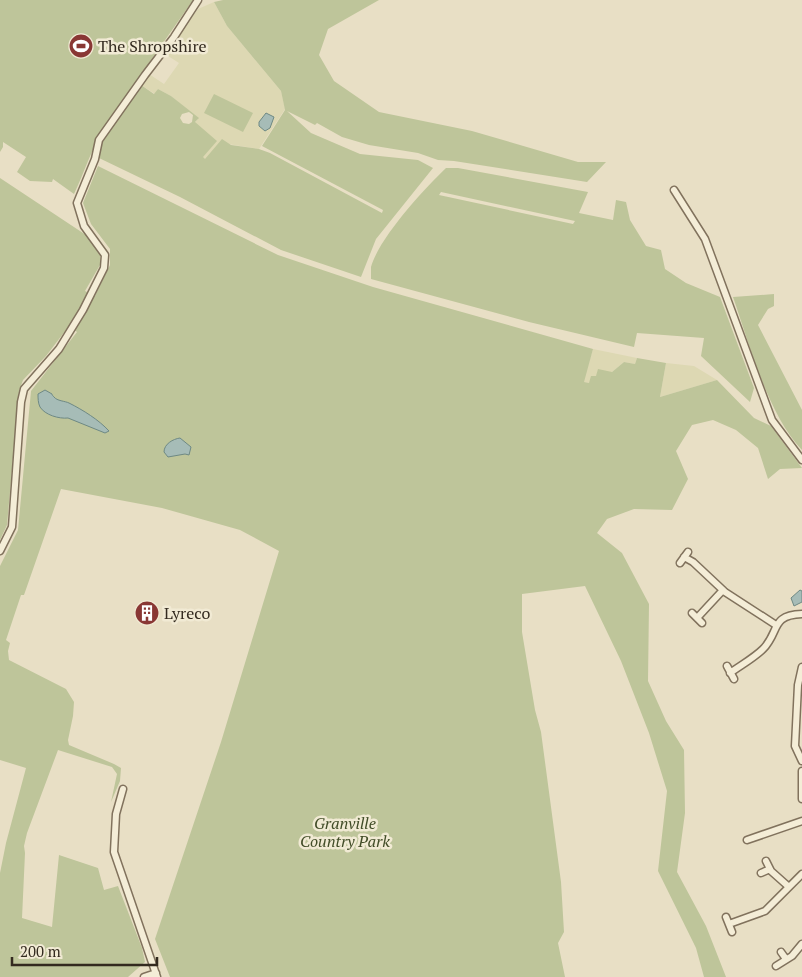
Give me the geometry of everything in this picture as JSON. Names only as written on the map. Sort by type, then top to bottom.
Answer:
[{"type":"street","points":[[0,551],[12,527],[21,402],[24,389],[59,348],[83,310],[104,268],[105,255],[84,226],[77,203],[95,159],[99,140],[199,0]]},
{"type":"street","points":[[674,190],[705,239],[772,420],[802,460]]},
{"type":"street","points":[[684,557],[693,562],[723,590],[776,625]]},
{"type":"street","points":[[692,613],[699,621],[723,590]]},
{"type":"street","points":[[730,673],[765,648],[781,619],[790,615],[802,614]]},
{"type":"street","points":[[802,667],[798,685],[795,746],[802,761]]},
{"type":"street","points":[[802,770],[802,799]]},
{"type":"street","points":[[123,789],[116,814],[114,852],[148,946],[156,975],[144,977]]},
{"type":"street","points":[[746,840],[802,821]]},
{"type":"street","points":[[756,837],[758,845]]},
{"type":"street","points":[[766,861],[788,887]]},
{"type":"street","points":[[761,873],[770,868]]},
{"type":"street","points":[[729,924],[764,911],[802,874]]},
{"type":"street","points":[[726,917],[732,932]]},
{"type":"street","points":[[776,966],[792,956],[802,944]]},
{"type":"street","points":[[781,952],[786,960]]},
{"type":"shaded area","points":[[214,2],[227,26],[281,91],[285,109],[259,149],[228,144],[205,160],[181,138],[198,119],[171,96],[158,89],[155,94],[141,85],[149,74],[164,84],[179,63],[165,54],[198,9]]},
{"type":"shaded area","points":[[593,349],[637,358],[635,364],[624,362],[612,372],[596,376],[589,383],[583,382]]},
{"type":"shaded area","points":[[666,363],[694,366],[717,380],[660,397]]},
{"type":"green space","name":"The Shropshire","points":[[0,0],[193,0],[103,129],[74,194],[53,179],[52,182],[30,181],[17,172],[26,157],[3,142],[0,152]]},
{"type":"green space","points":[[223,0],[379,0],[328,29],[319,55],[334,81],[379,112],[472,131],[578,162],[606,162],[587,182],[438,160],[418,153],[369,145],[342,137],[317,123],[315,125],[287,111],[311,133],[360,154],[418,160],[433,168],[376,239],[361,277],[281,250],[180,197],[99,158],[103,141],[141,85],[154,94],[158,89],[171,96],[199,118],[195,122],[217,141],[203,157],[205,159],[222,139],[231,145],[259,149],[270,153],[382,213],[383,210],[262,146],[285,110],[281,91],[227,26],[214,2]],"holes":[[[189,112],[193,115],[192,122],[189,124],[183,123],[180,118],[182,114]]]},
{"type":"green space","points":[[214,94],[253,113],[243,132],[204,113]]},
{"type":"green space","name":"Granville Country Park","points":[[98,166],[278,255],[373,287],[593,349],[584,382],[589,383],[591,376],[596,376],[598,369],[612,372],[624,362],[635,364],[637,358],[666,363],[660,397],[717,380],[754,418],[771,426],[802,468],[780,469],[768,479],[758,448],[736,430],[713,420],[692,425],[676,451],[688,479],[672,510],[634,509],[607,519],[597,533],[622,553],[649,604],[648,681],[666,721],[684,750],[685,813],[677,872],[706,926],[726,977],[704,977],[696,948],[658,871],[667,791],[649,733],[621,661],[585,586],[522,594],[522,632],[535,710],[541,732],[561,882],[564,932],[558,943],[565,977],[170,977],[155,939],[221,742],[279,551],[240,530],[162,508],[61,489],[24,595],[21,595],[6,640],[10,643],[8,651],[9,660],[66,689],[74,702],[68,740],[69,745],[121,768],[120,781],[111,802],[117,774],[112,767],[58,750],[27,833],[24,846],[22,918],[52,927],[59,855],[98,868],[104,890],[118,886],[142,948],[145,962],[128,977],[0,977],[0,873],[26,768],[0,760],[0,566],[18,530],[31,391],[77,332],[69,326],[46,356],[23,380],[19,391],[7,525],[0,540],[0,178],[89,237],[100,254],[100,265],[85,291],[95,296],[110,265],[110,249],[91,224],[83,203]]},
{"type":"green space","points":[[446,168],[458,168],[588,192],[579,213],[613,220],[616,200],[626,202],[630,220],[646,246],[661,250],[665,269],[686,283],[720,297],[754,388],[750,402],[701,356],[704,338],[637,333],[634,347],[529,322],[371,279],[371,267],[392,228]],"holes":[[[441,192],[575,221],[573,224],[439,195]]]},
{"type":"green space","points":[[774,294],[774,306],[768,309],[758,325],[802,410],[802,450],[779,418],[769,398],[733,297]]},
{"type":"water","points":[[266,113],[274,117],[270,128],[265,131],[259,126],[259,122]]},
{"type":"water","points":[[45,390],[57,399],[85,412],[109,431],[105,433],[68,418],[57,417],[45,412],[38,402],[38,394]]},
{"type":"water","points":[[180,438],[191,447],[189,455],[168,457],[164,452],[167,444]]},
{"type":"water","points":[[800,590],[802,591],[802,602],[794,606],[791,598]]},
{"type":"place","name":"The Shropshire","points":[[81,46]]},
{"type":"place","name":"Lyreco","points":[[147,613]]}]
